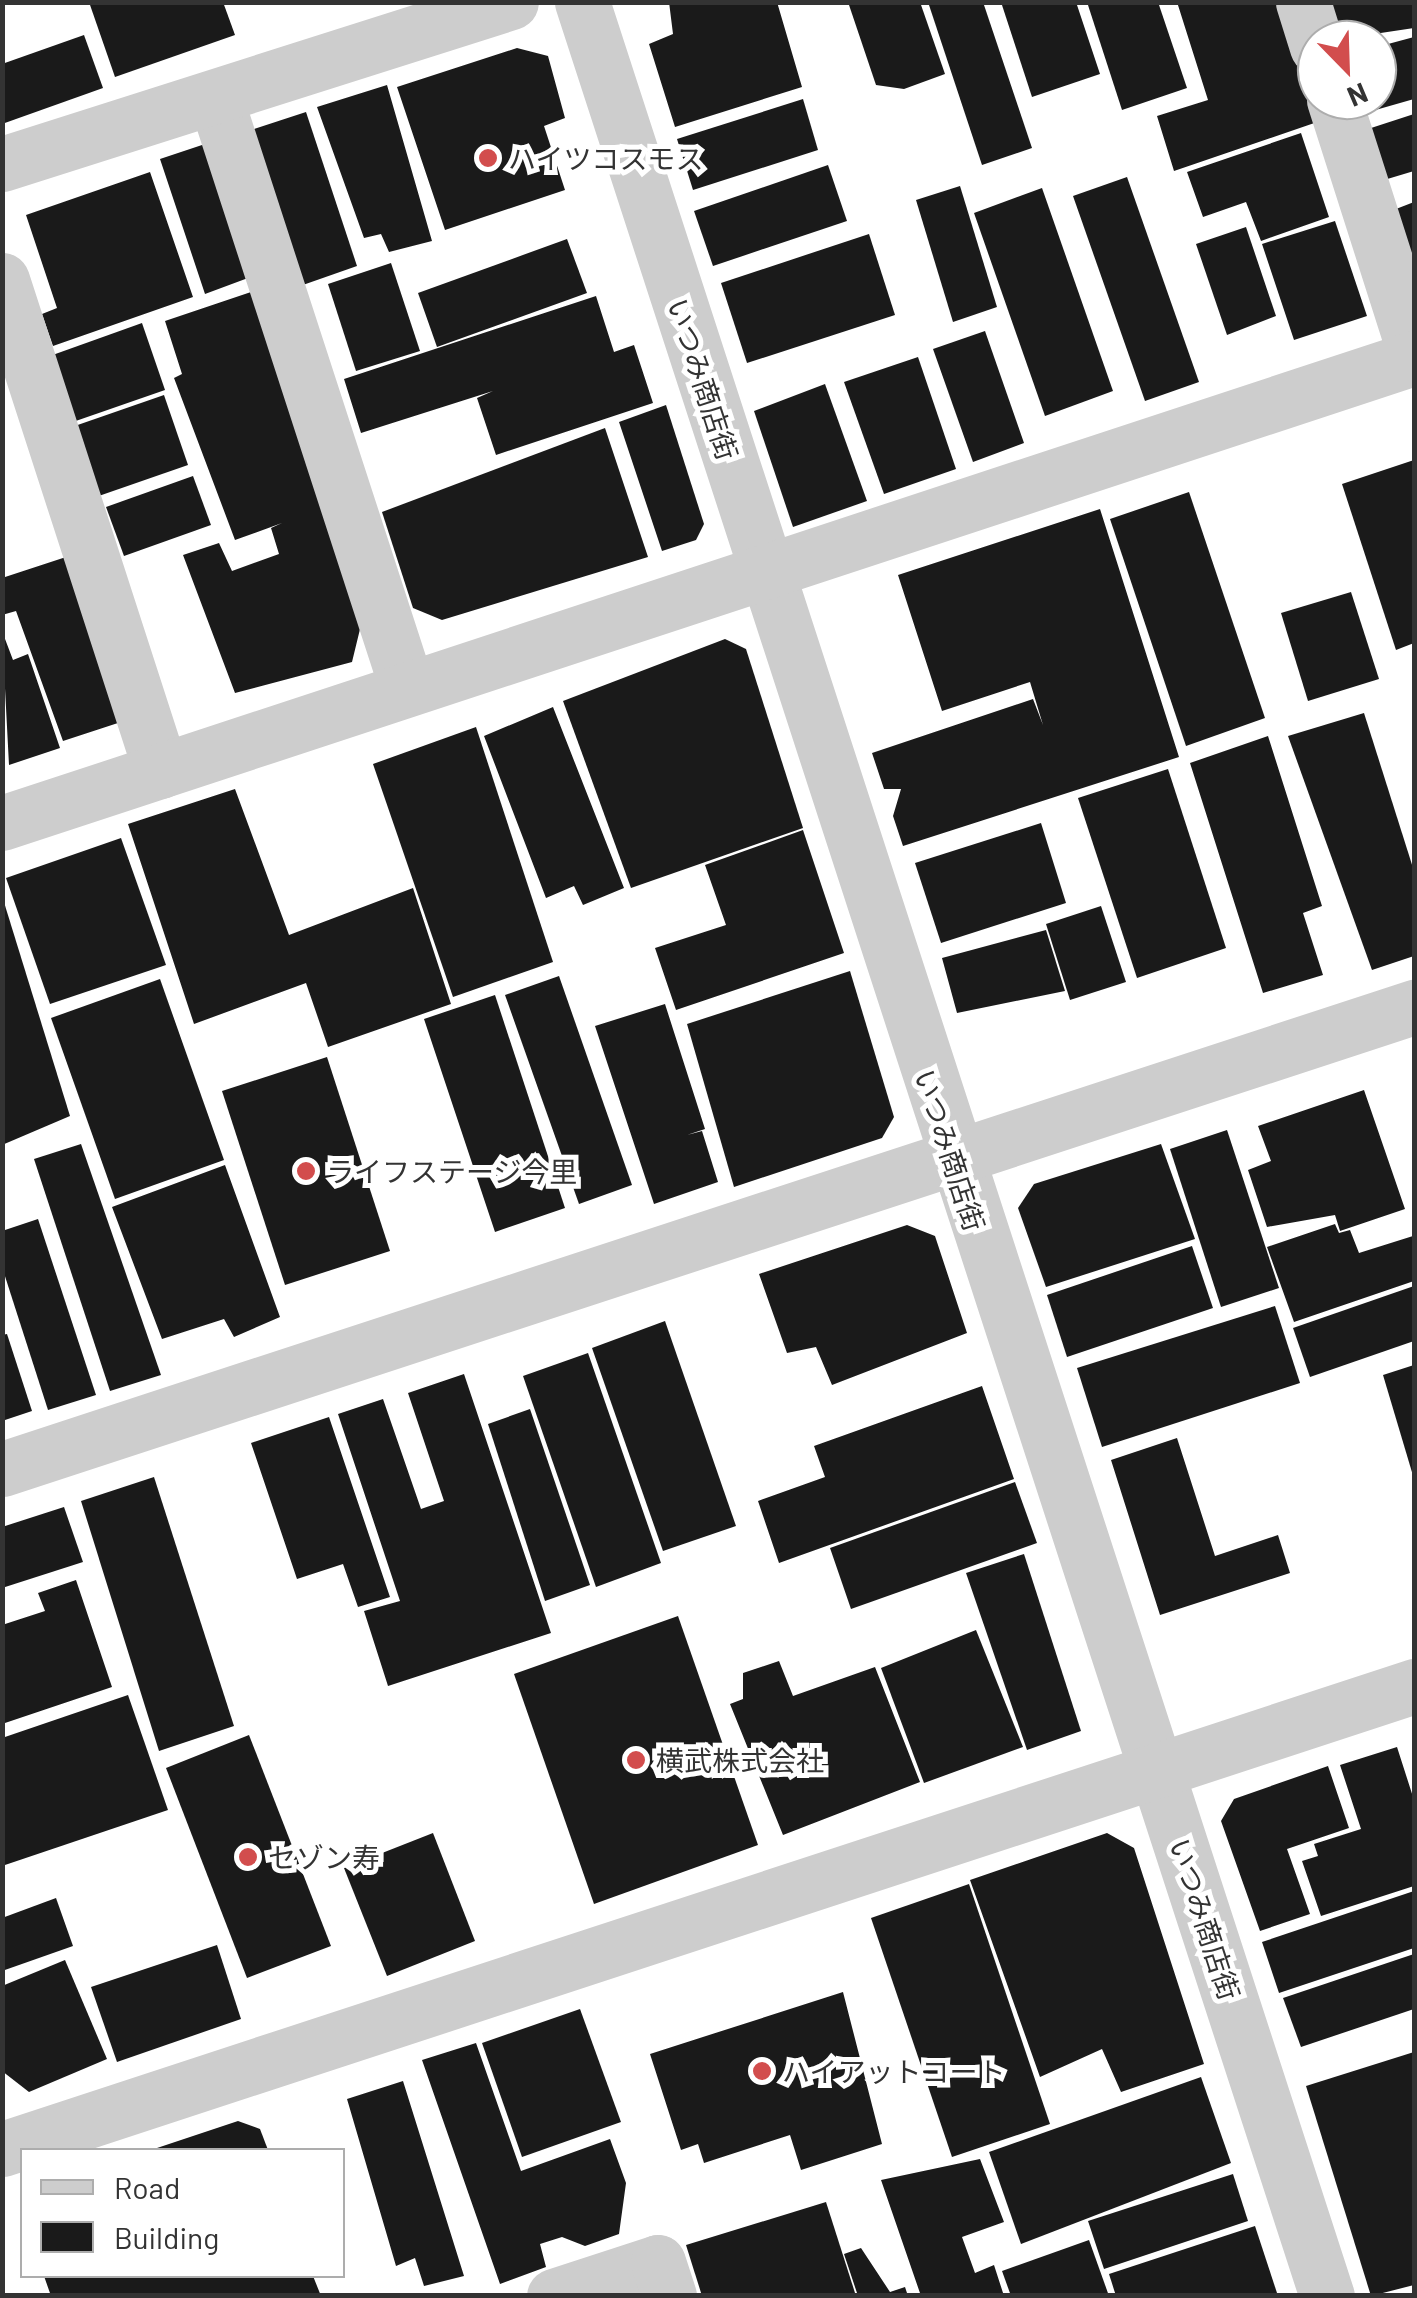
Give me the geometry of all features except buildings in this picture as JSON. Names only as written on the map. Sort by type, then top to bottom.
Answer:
[{"type":"street","points":[[2,164],[511,2]]},
{"type":"street","name":"いつみ商店街","points":[[582,2],[951,1154],[1157,1770],[1327,2296]]},
{"type":"street","points":[[215,97],[407,688]]},
{"type":"street","points":[[2,823],[1414,354],[1340,120]]},
{"type":"street","points":[[2,280],[161,771]]},
{"type":"street","points":[[2,1469],[951,1154],[1414,1007]]},
{"type":"street","points":[[2,2149],[1414,1686]]},
{"type":"street","points":[[554,2296],[658,2262],[669,2296]]},
{"type":"place","name":"ハイツコスモス","points":[[488,158]]},
{"type":"place","name":"ライフステージ今里","points":[[306,1171]]},
{"type":"place","name":"横武株式会社","points":[[636,1760]]},
{"type":"place","name":"セゾン寿","points":[[248,1857]]},
{"type":"place","name":"ハイアットコート","points":[[762,2071]]}]
